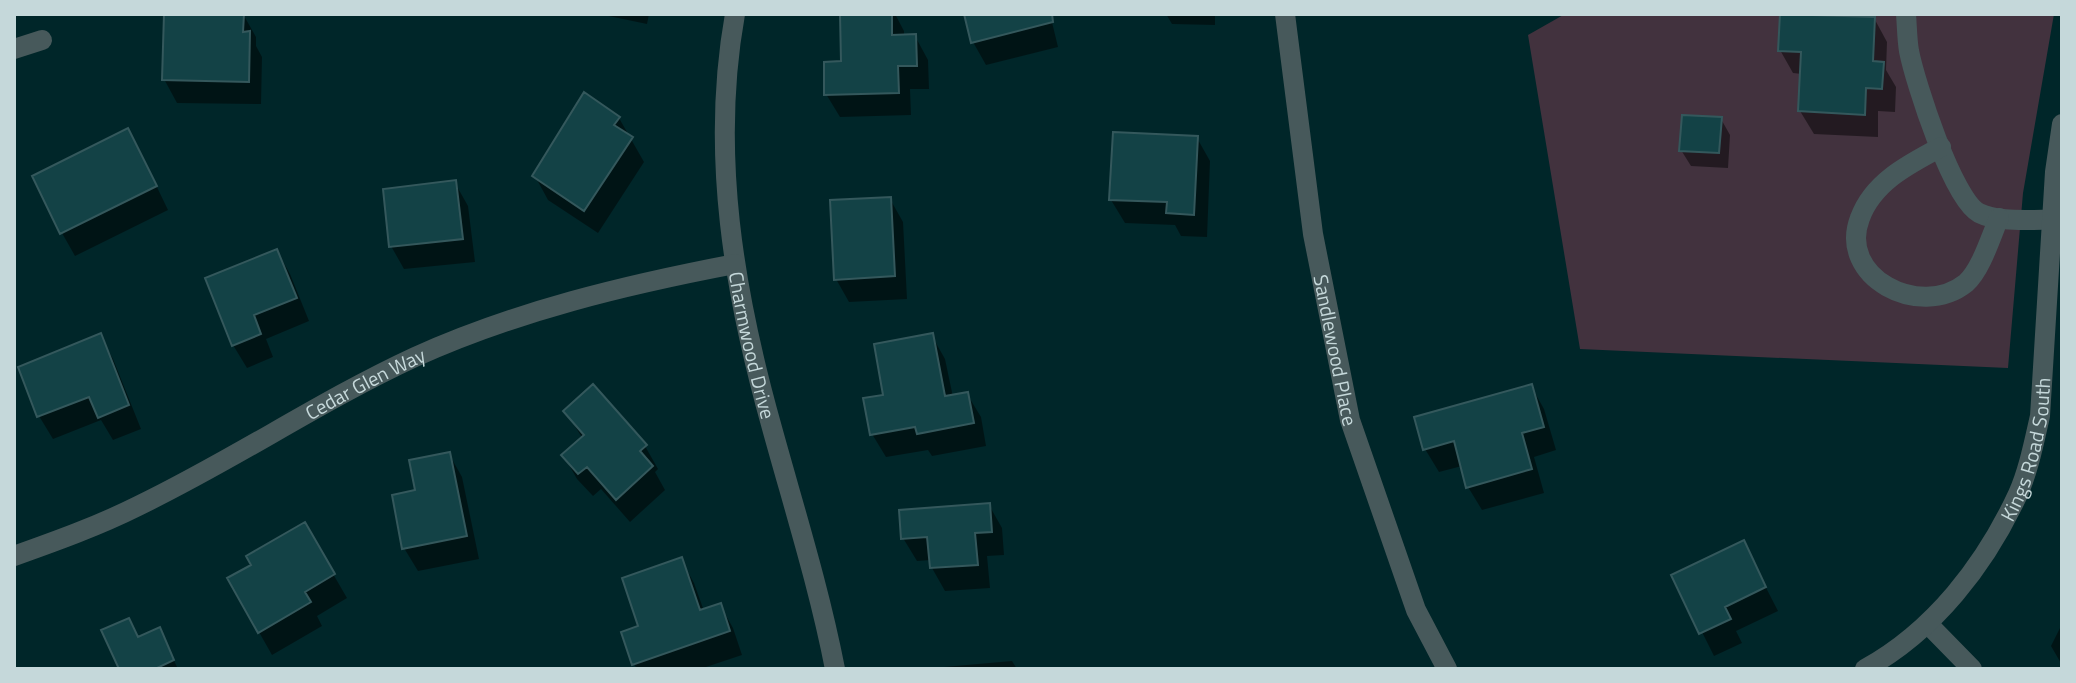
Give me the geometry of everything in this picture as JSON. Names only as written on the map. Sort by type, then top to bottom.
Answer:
[{"type":"street","name":"Charmwood Drive","points":[[735,14],[728,53],[723,123],[735,264],[752,353],[815,577],[835,669]]},
{"type":"street","name":"Sandlewood Place","points":[[1285,14],[1313,234],[1350,420],[1416,610],[1447,669]]},
{"type":"street","points":[[1906,14],[1909,51],[1921,95],[1964,198],[1978,213],[1999,218],[2052,220]]},
{"type":"street","points":[[14,49],[42,40]]},
{"type":"street","name":"Kings Road South","points":[[1865,669],[1912,640],[1965,582],[1991,544],[2018,492],[2040,416],[2052,220],[2062,124]]},
{"type":"street","points":[[1941,147],[1892,175],[1874,195],[1860,218],[1855,242],[1866,268],[1892,292],[1916,298],[1943,293],[1967,282],[1982,258],[1999,218]]},
{"type":"street","name":"Cedar Glen Way","points":[[14,556],[83,531],[139,506],[355,388],[462,337],[568,301],[636,283],[735,264]]},
{"type":"street","points":[[1928,624],[1972,669]]},
{"type":"shaded area","points":[[1565,14],[2054,14],[2023,193],[2008,368],[1580,349],[1528,35]]},
{"type":"building","points":[[164,14],[244,14],[243,32],[250,31],[249,82],[162,80]]},
{"type":"building","points":[[840,14],[892,14],[892,35],[916,34],[917,66],[898,66],[899,93],[824,95],[824,62],[841,61]]},
{"type":"building","points":[[964,14],[1052,14],[1053,22],[971,43]]},
{"type":"building","points":[[1780,14],[1875,17],[1873,61],[1884,62],[1882,89],[1866,88],[1865,115],[1798,111],[1801,52],[1778,51]]},
{"type":"building","points":[[584,92],[620,117],[614,125],[633,137],[584,211],[532,176]]},
{"type":"building","points":[[1682,115],[1722,117],[1719,153],[1679,151]]},
{"type":"building","points":[[128,128],[157,186],[60,234],[32,176]]},
{"type":"building","points":[[1113,132],[1198,136],[1194,215],[1166,213],[1167,202],[1109,200]]},
{"type":"building","points":[[456,180],[463,239],[389,247],[383,189]]},
{"type":"building","points":[[891,197],[895,276],[834,280],[830,200]]},
{"type":"building","points":[[277,249],[297,298],[254,315],[261,334],[232,346],[205,278]]},
{"type":"building","points":[[101,333],[129,405],[98,418],[89,397],[37,417],[18,367]]},
{"type":"building","points":[[933,333],[945,396],[968,392],[974,423],[917,434],[915,427],[870,435],[863,398],[883,395],[874,344]]},
{"type":"building","points":[[593,384],[647,445],[640,451],[653,466],[616,500],[587,467],[578,474],[561,455],[584,435],[563,411]]},
{"type":"building","points":[[1532,384],[1544,427],[1522,433],[1532,469],[1466,488],[1454,441],[1423,450],[1414,417]]},
{"type":"building","points":[[450,452],[467,536],[402,549],[392,495],[415,490],[409,460]]},
{"type":"building","points":[[990,503],[992,532],[975,533],[978,565],[930,568],[927,537],[901,539],[899,510]]},
{"type":"building","points":[[305,522],[335,574],[305,592],[311,602],[258,633],[227,578],[251,565],[246,556]]},
{"type":"building","points":[[1744,540],[1766,587],[1725,607],[1731,619],[1699,634],[1671,575]]},
{"type":"building","points":[[682,557],[700,610],[721,603],[730,631],[632,665],[621,632],[638,626],[622,578]]},
{"type":"building","points":[[129,618],[138,637],[160,627],[174,660],[155,669],[119,669],[101,630]]}]
